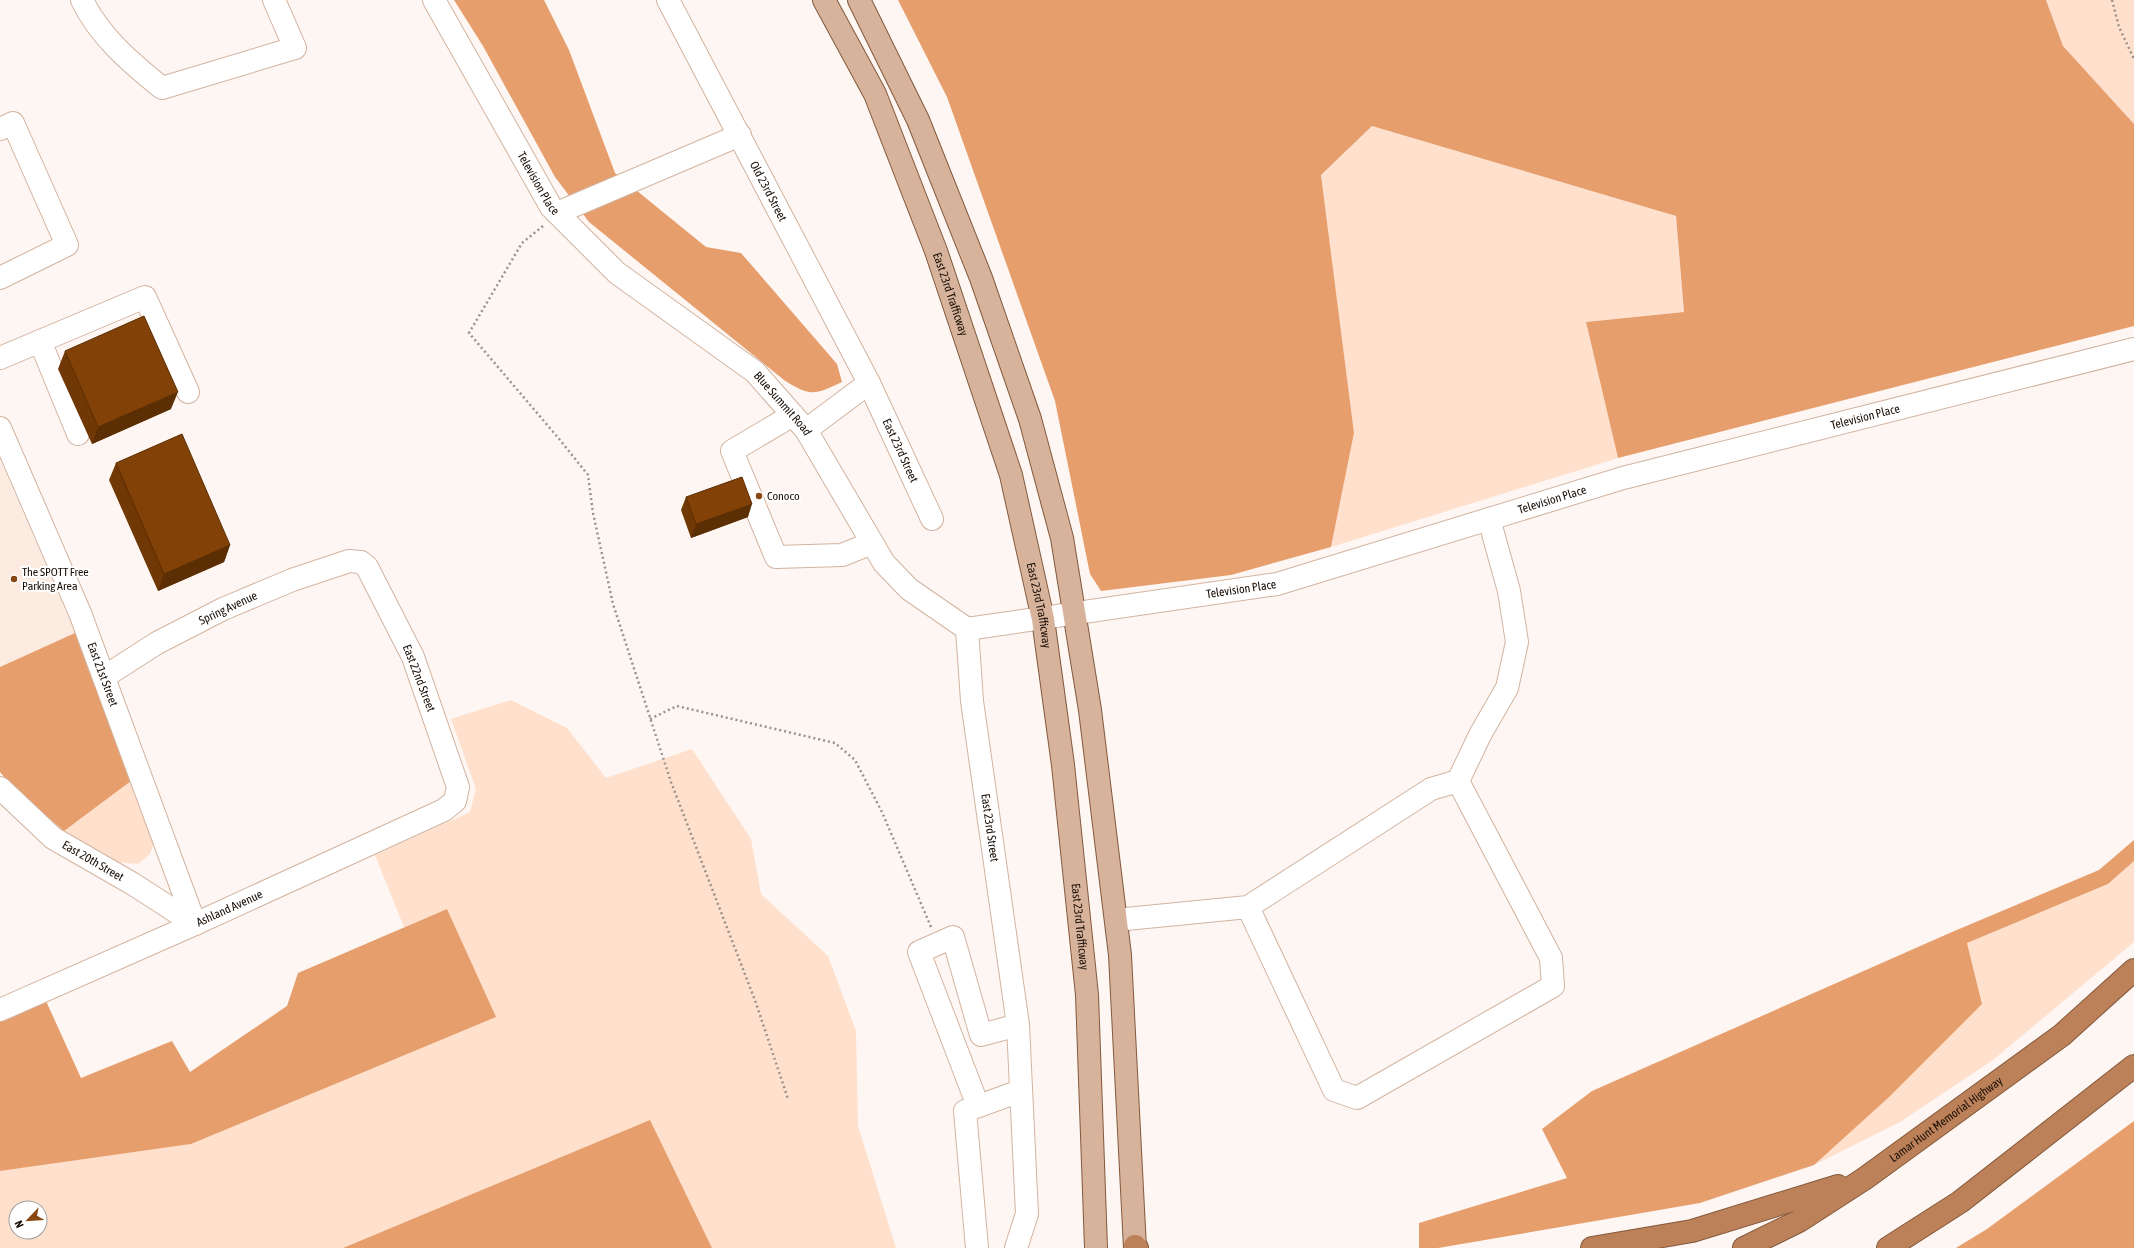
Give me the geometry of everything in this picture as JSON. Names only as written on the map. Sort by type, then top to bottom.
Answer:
[{"type":"highway","name":"Lamar Hunt Memorial Highway","points":[[1744,1248],[1799,1221],[1864,1179],[2062,1035],[2134,970]]},
{"type":"highway","points":[[1888,1248],[1960,1202],[2134,1066]]},
{"type":"highway","points":[[1592,1248],[1692,1231],[1864,1179]]},
{"type":"main road","name":"East 23rd Trafficway","points":[[824,0],[875,94],[936,251],[1011,475],[1043,619],[1063,765],[1087,995],[1096,1248]]},
{"type":"main road","points":[[859,0],[918,120],[981,278],[1030,419],[1062,538],[1090,710],[1120,955],[1136,1247]]},
{"type":"street","points":[[82,0],[91,19],[126,58],[162,88],[295,48],[274,0]]},
{"type":"street","name":"Television Place","points":[[434,0],[522,158],[551,207],[558,214],[740,135]]},
{"type":"street","name":"Old 23rd Street","points":[[668,0],[869,383]]},
{"type":"street","points":[[0,278],[67,245],[7,126]]},
{"type":"street","name":"Blue Summit Road","points":[[558,214],[617,273],[755,372],[800,422],[884,563],[909,589],[967,629]]},
{"type":"street","points":[[0,358],[145,297],[188,392]]},
{"type":"street","points":[[40,341],[78,434]]},
{"type":"street","name":"Television Place","points":[[967,629],[1277,584],[1623,478],[2134,349]]},
{"type":"street","points":[[869,383],[800,422],[732,451],[776,557],[842,555],[872,543]]},
{"type":"street","name":"East 23rd Street","points":[[869,383],[932,519]]},
{"type":"street","name":"East 21st Street","points":[[0,428],[80,614],[195,924]]},
{"type":"street","points":[[1116,920],[1248,907],[1431,789],[1458,781],[1481,733],[1507,688],[1517,642],[1509,591],[1489,519]]},
{"type":"street","name":"Spring Avenue","points":[[104,677],[157,643],[223,609],[292,580],[349,561],[361,562]]},
{"type":"street","name":"East 22nd Street","points":[[361,562],[367,567],[413,658],[458,787],[455,801]]},
{"type":"street","name":"East 23rd Street","points":[[967,629],[972,702],[1018,1025],[1027,1214],[1016,1248]]},
{"type":"street","points":[[1248,907],[1334,1090],[1357,1098],[1553,986],[1551,958],[1458,781]]},
{"type":"street","name":"East 20th Street","points":[[0,788],[52,838],[133,884],[195,924]]},
{"type":"street","name":"Ashland Avenue","points":[[0,1010],[195,924],[444,810],[455,801]]},
{"type":"street","points":[[978,1106],[918,952],[953,937],[981,1035],[1018,1025]]},
{"type":"street","points":[[977,1248],[965,1111],[1020,1091]]},
{"type":"path","points":[[2112,0],[2119,27],[2134,59]]},
{"type":"path","points":[[558,214],[522,243],[469,333],[560,440],[588,476],[593,513],[613,604],[671,782],[756,1003],[788,1099]]},
{"type":"path","points":[[650,719],[677,706],[835,743],[855,760],[882,812],[938,944]]},
{"type":"shaded area","points":[[454,0],[544,0],[569,50],[615,173],[706,247],[741,253],[837,364],[842,382],[819,392],[807,392],[793,386],[589,222],[555,177],[483,46]]},
{"type":"shaded area","points":[[898,0],[2046,0],[2063,46],[2134,124],[2134,326],[1618,458],[1586,322],[1684,312],[1676,216],[1372,126],[1321,175],[1354,433],[1331,547],[1231,575],[1101,591],[1090,574],[1055,401],[947,97]]},
{"type":"shaded area","points":[[2046,0],[2134,0],[2134,124],[2063,46]]},
{"type":"shaded area","points":[[1372,126],[1676,216],[1684,312],[1586,322],[1618,458],[1331,547],[1354,433],[1321,175]]},
{"type":"shaded area","points":[[0,460],[75,633],[0,667]]},
{"type":"shaded area","points":[[75,633],[131,781],[64,831],[16,791],[0,772],[0,667]]},
{"type":"shaded area","points":[[511,700],[567,728],[606,778],[692,749],[751,839],[761,894],[828,956],[856,1031],[858,1126],[896,1248],[712,1248],[649,1121],[343,1248],[0,1248],[0,1171],[191,1144],[495,1017],[447,909],[404,927],[375,855],[470,812],[476,789],[451,719]]},
{"type":"shaded area","points":[[131,781],[155,840],[150,854],[138,864],[114,862],[64,831]]},
{"type":"shaded area","points":[[2134,840],[2134,861],[2108,884],[1967,943],[1982,1004],[1888,1098],[1814,1165],[1700,1203],[1438,1248],[1419,1248],[1419,1223],[1567,1178],[1542,1129],[1592,1091],[1952,932],[2099,870]]},
{"type":"shaded area","points":[[2134,861],[2134,942],[1993,1060],[1900,1122],[1814,1165],[1982,1004],[1967,943],[2108,884]]},
{"type":"shaded area","points":[[447,909],[496,1017],[191,1144],[0,1171],[0,1022],[46,1001],[81,1078],[172,1041],[190,1072],[287,1006],[298,973]]},
{"type":"shaded area","points":[[650,1120],[712,1248],[343,1248]]},
{"type":"shaded area","points":[[2134,1121],[2134,1248],[1956,1248],[1987,1229]]},
{"type":"building","points":[[144,316],[178,392],[98,427],[65,351]]},
{"type":"building","points":[[182,434],[230,545],[164,574],[116,463]]},
{"type":"building","points":[[742,477],[752,504],[696,524],[686,497]]},
{"type":"place","name":"Conoco","points":[[759,496]]},
{"type":"place","name":"The SPOTT Free Parking Area","points":[[14,579]]}]
